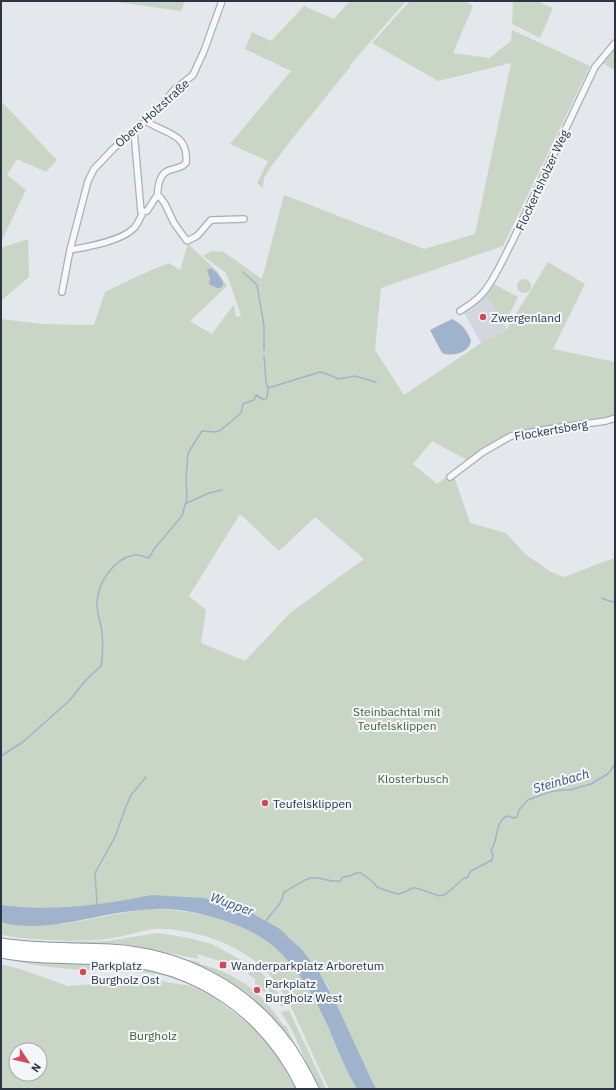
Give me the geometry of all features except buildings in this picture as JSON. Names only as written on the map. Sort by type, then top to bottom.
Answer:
[{"type":"highway","points":[[1,944],[50,949],[111,950],[147,955],[176,963],[200,972],[238,995],[266,1018],[290,1047],[313,1089]]},
{"type":"highway","points":[[1,952],[23,956],[132,961],[158,966],[195,979],[233,1001],[259,1024],[273,1039],[283,1053],[295,1072],[303,1089]]},
{"type":"street","name":"Obere Holzstraße","points":[[62,292],[70,250],[88,181],[92,172],[108,153],[156,112],[174,90],[193,75],[204,51],[222,1]]},
{"type":"street","name":"Flockertsholzer Weg","points":[[460,311],[475,301],[483,293],[498,268],[596,67],[615,43]]},
{"type":"street","points":[[70,250],[105,242],[127,233],[135,226],[143,212],[148,210],[155,198],[158,196],[159,184],[162,175],[167,171],[185,164],[187,157],[184,146],[179,138],[146,121]]},
{"type":"street","points":[[134,131],[140,209],[143,212]]},
{"type":"street","points":[[158,196],[163,200],[174,223],[187,241],[201,233],[211,220],[244,219]]},
{"type":"street","name":"Flockertsberg","points":[[450,477],[492,446],[511,436],[606,421],[615,418]]},
{"type":"shaded area","name":"Zwergenland","points":[[486,296],[505,322],[506,330],[481,343],[463,311]]},
{"type":"green space","points":[[109,1],[185,1],[181,11]]},
{"type":"green space","points":[[350,1],[406,1],[350,65],[350,67],[292,139],[264,178],[263,188],[257,183],[268,161],[230,144],[291,71],[245,49],[252,32],[271,41],[304,6],[334,19]]},
{"type":"green space","name":"Klosterbusch","points":[[410,1],[464,1],[473,6],[453,53],[489,58],[511,41],[512,30],[590,66],[503,246],[381,288],[375,350],[404,395],[481,343],[506,330],[548,262],[585,284],[553,349],[615,362],[615,416],[606,420],[507,436],[469,461],[432,441],[413,464],[437,484],[459,468],[455,479],[470,523],[506,533],[525,554],[551,572],[565,577],[615,558],[615,1089],[377,1089],[328,986],[309,959],[289,937],[190,904],[98,912],[1,911],[1,319],[42,324],[94,325],[105,292],[169,263],[180,270],[188,244],[217,271],[227,286],[190,321],[212,334],[234,304],[236,317],[241,316],[225,272],[203,256],[211,251],[224,252],[262,279],[284,195],[424,249],[475,234],[511,63],[438,81],[372,43]],"holes":[[[240,514],[279,551],[315,517],[364,559],[290,613],[245,661],[201,643],[206,610],[189,596]]]},
{"type":"green space","points":[[513,1],[537,1],[553,8],[540,38],[512,24]]},
{"type":"green space","points":[[615,47],[615,70],[602,63]]},
{"type":"green space","points":[[1,101],[57,160],[46,172],[17,159],[7,175],[26,190],[1,242]]},
{"type":"green space","points":[[28,239],[29,277],[1,300],[1,248]]},
{"type":"green space","points":[[524,279],[529,281],[531,286],[529,291],[524,293],[519,291],[517,286],[519,281]]},
{"type":"green space","points":[[494,284],[518,297],[505,322],[486,296]]},
{"type":"green space","points":[[149,909],[181,911],[214,917],[245,928],[272,945],[294,967],[311,993],[326,1021],[347,1070],[357,1089],[329,1089],[291,1008],[278,985],[254,960],[224,943],[208,937],[161,929],[148,930],[107,939],[40,940],[1,935],[1,922],[35,926],[74,922]]},
{"type":"green space","points":[[158,933],[189,938],[212,944],[241,960],[234,966],[229,961],[220,961],[197,954],[199,959],[135,947],[80,946],[1,941],[1,938],[51,942],[108,941]]},
{"type":"green space","points":[[1,957],[136,964],[183,979],[147,973],[55,968],[19,962]]},
{"type":"green space","points":[[175,957],[199,962],[200,964],[226,973],[248,986],[258,994],[267,1003],[283,1025],[286,1026],[302,1059]]},
{"type":"green space","points":[[249,961],[260,971],[286,1005],[282,1007],[267,989],[265,993],[255,984],[255,979],[249,975],[246,969]]},
{"type":"green space","name":"Burgholz","points":[[1,964],[68,986],[129,981],[159,981],[191,986],[214,997],[255,1029],[269,1043],[296,1089],[1,1089]]},
{"type":"green space","points":[[289,1010],[326,1089],[318,1089],[293,1032],[281,1012]]},
{"type":"water","points":[[211,268],[218,274],[223,282],[223,285],[220,288],[209,284],[210,279],[207,270]]},
{"type":"water","points":[[452,319],[464,328],[471,341],[470,345],[464,351],[455,354],[446,354],[442,353],[430,330]]},
{"type":"water","points":[[152,895],[204,898],[248,911],[280,929],[302,950],[318,970],[335,1001],[377,1089],[357,1089],[316,1003],[306,985],[288,960],[263,938],[237,925],[193,912],[160,909],[118,913],[44,926],[15,925],[1,922],[1,905],[58,908],[114,902]]},
{"type":"waterway","points":[[243,272],[257,285],[264,326],[264,350]]},
{"type":"waterway","points":[[264,356],[266,382],[268,388]]},
{"type":"waterway","points":[[1,756],[23,742],[69,701],[86,680],[101,666],[102,636],[97,604],[103,581],[113,567],[126,557],[140,555],[149,558],[154,549],[182,516],[187,498],[186,478],[188,453],[202,431],[216,432],[221,430],[241,413],[243,404],[254,400],[256,395],[264,400],[267,398],[268,388],[320,372],[338,379],[355,376],[376,382]]},
{"type":"waterway","points":[[187,503],[209,493],[222,490]]},
{"type":"waterway","points":[[602,598],[615,602]]},
{"type":"waterway","name":"Steinbach","points":[[266,921],[281,902],[284,892],[311,878],[340,881],[343,877],[361,873],[377,887],[398,894],[412,888],[440,896],[446,894],[464,878],[467,878],[471,871],[492,860],[493,856],[491,850],[495,841],[498,827],[503,819],[507,816],[514,818],[517,817],[519,810],[528,800],[549,792],[570,790],[591,784],[609,773],[615,764]]},
{"type":"waterway","points":[[97,904],[95,873],[115,837],[131,795],[146,777]]},
{"type":"place","name":"Zwergenland","points":[[483,317]]},
{"type":"place","name":"Teufelsklippen","points":[[265,803]]},
{"type":"place","name":"Wanderparkplatz Arboretum","points":[[223,965]]},
{"type":"place","name":"Parkplatz Burgholz Ost","points":[[83,972]]},
{"type":"place","name":"Parkplatz Burgholz West","points":[[257,990]]},
{"type":"park label","name":"Steinbachtal mit Teufelsklippen","points":[[397,718]]},
{"type":"water label","name":"Wupper","points":[[232,904]]}]
